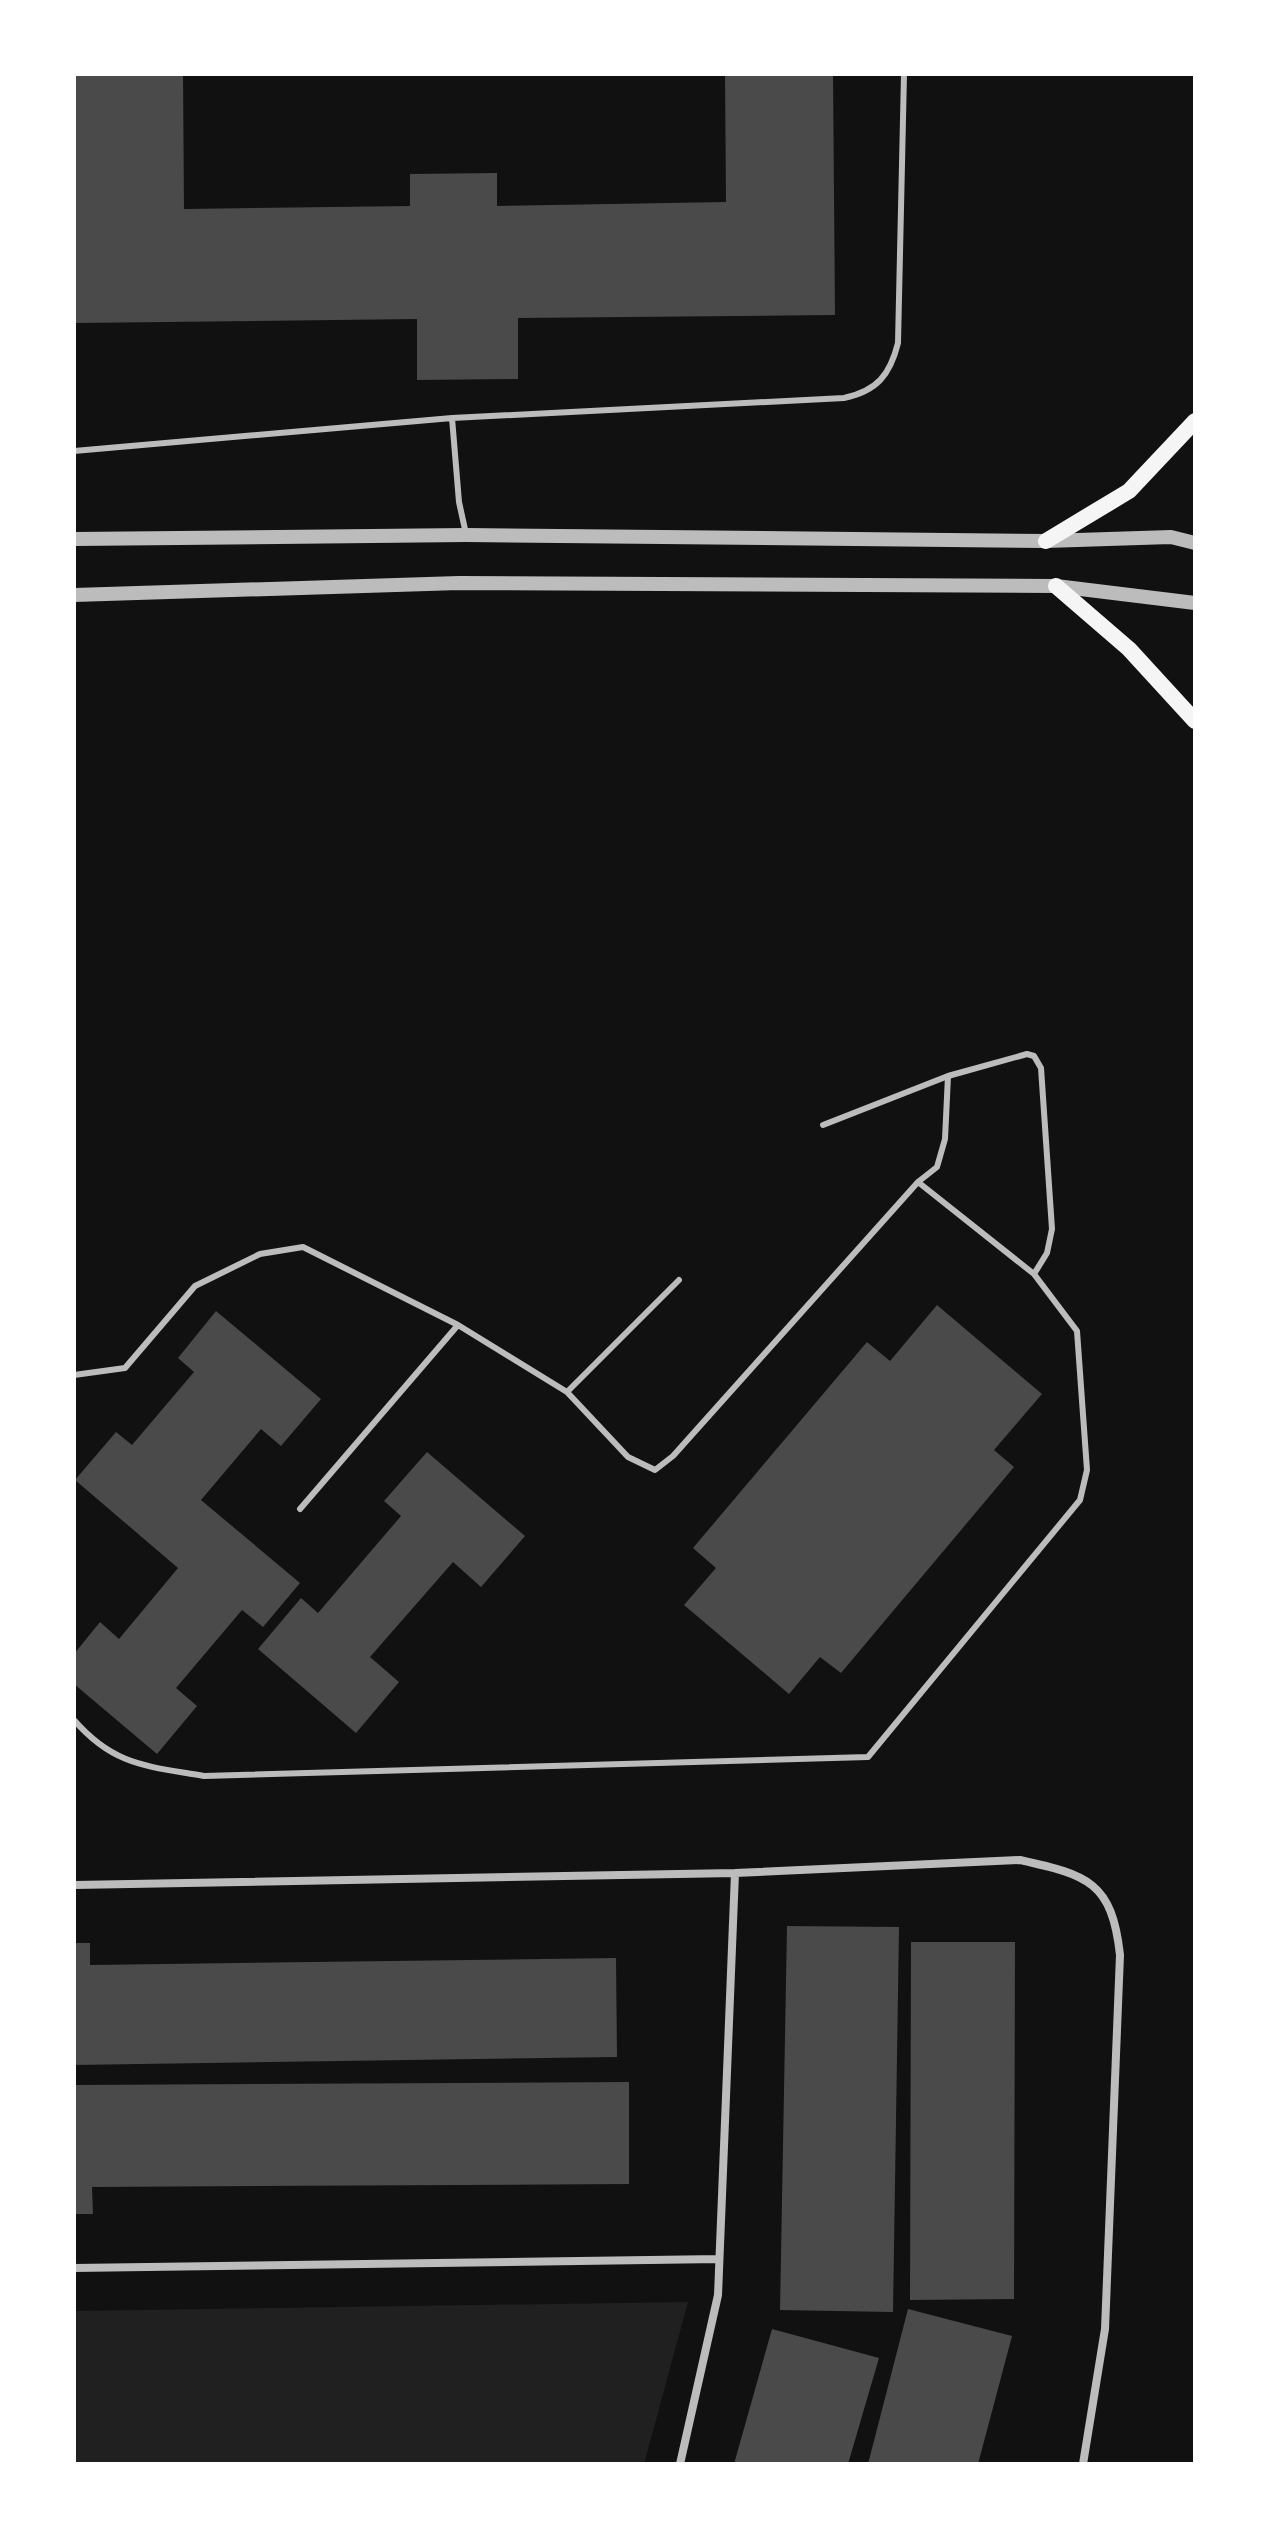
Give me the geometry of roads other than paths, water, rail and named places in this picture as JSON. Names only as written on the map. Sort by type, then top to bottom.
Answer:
[{"type":"main road","points":[[1046,541],[1129,491],[1195,421]]},
{"type":"main road","points":[[1056,586],[1129,649],[1195,721]]},
{"type":"street","points":[[74,539],[466,535],[1046,541],[1171,537],[1195,543]]},
{"type":"street","points":[[74,595],[459,583],[1056,586],[1195,603]]},
{"type":"street","points":[[74,1885],[735,1873],[1020,1860],[1063,1869],[1101,1890],[1116,1919],[1120,1955],[1105,2329],[1083,2464]]},
{"type":"street","points":[[680,2464],[718,2295],[735,1873]]},
{"type":"street","points":[[74,2268],[719,2259]]},
{"type":"lane","points":[[74,451],[452,418],[844,398],[864,394],[881,382],[892,363],[898,343],[904,74]]},
{"type":"lane","points":[[452,418],[459,502],[466,535]]},
{"type":"lane","points":[[823,1125],[948,1076],[1027,1054],[1034,1056],[1041,1068],[1052,1229],[1047,1253],[1034,1274]]},
{"type":"lane","points":[[74,1375],[125,1368],[195,1286],[260,1254],[303,1247],[458,1325],[567,1392],[628,1457],[655,1470],[673,1456],[918,1182],[937,1167],[945,1139],[948,1076]]},
{"type":"lane","points":[[74,1720],[95,1743],[122,1758],[204,1776],[868,1757],[1080,1500],[1087,1470],[1077,1331],[1034,1274],[918,1182]]},
{"type":"lane","points":[[567,1392],[679,1280]]},
{"type":"lane","points":[[300,1509],[458,1325]]}]
